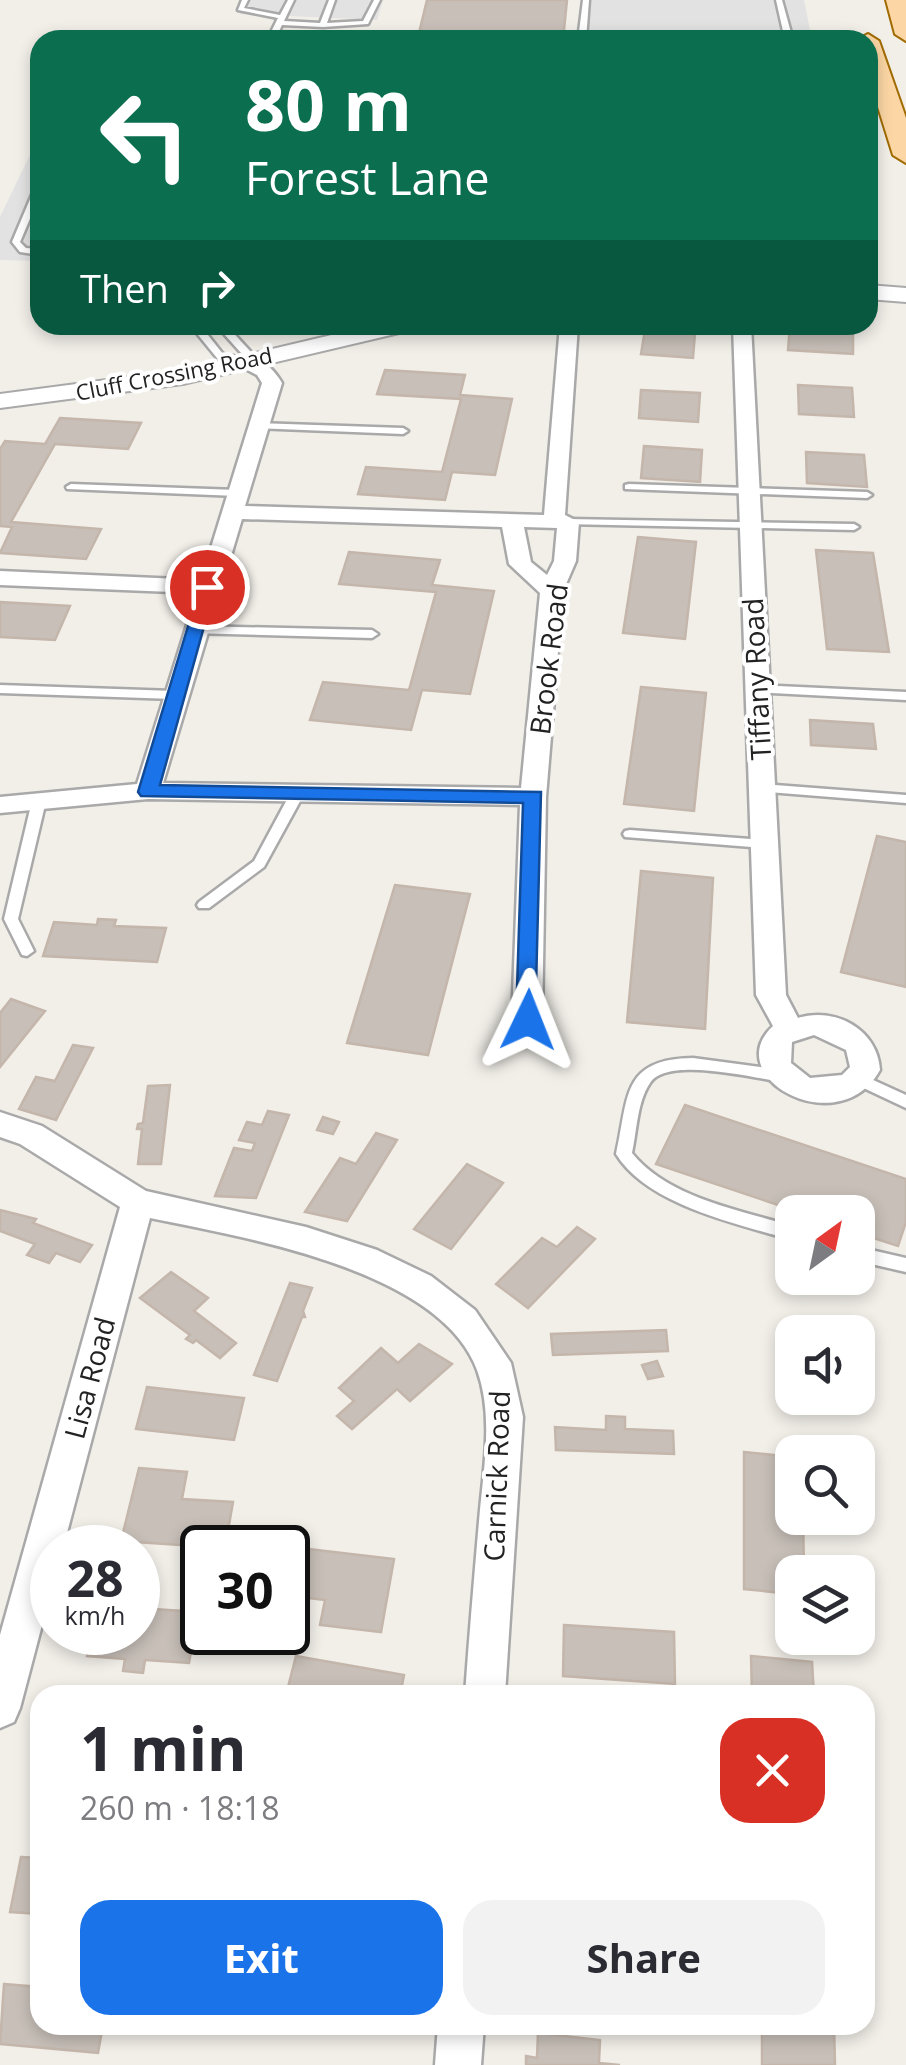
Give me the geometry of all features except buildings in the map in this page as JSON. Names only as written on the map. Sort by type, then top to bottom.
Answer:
[{"type":"main road","points":[[896,0],[906,34]]},
{"type":"main road","points":[[863,13],[865,30]]},
{"type":"main road","points":[[878,73],[906,155]]},
{"type":"street","points":[[878,293],[906,295]]},
{"type":"street","points":[[878,310],[906,312]]},
{"type":"street","name":"Cluff Crossing Road","points":[[0,400],[126,387],[362,335]]},
{"type":"street","name":"Brook Road","points":[[528,1020],[534,797],[552,592],[565,561],[560,522],[569,335]]},
{"type":"street","name":"Tiffany Road","points":[[742,335],[771,996],[789,1029]]},
{"type":"street","points":[[148,792],[207,587],[272,383],[265,371],[247,362]]},
{"type":"street","points":[[234,502],[560,522]]},
{"type":"street","points":[[512,521],[520,564],[552,592]]},
{"type":"street","points":[[0,578],[207,587]]},
{"type":"street","points":[[0,805],[38,805],[148,792],[534,797]]},
{"type":"street","points":[[826,1026],[852,1038],[866,1058],[860,1080],[850,1087],[822,1093],[807,1090],[782,1076],[772,1054],[780,1036],[789,1029],[826,1026]]},
{"type":"street","points":[[0,1124],[31,1134],[138,1202]]},
{"type":"street","name":"Carnick Road","points":[[138,1202],[288,1237],[375,1266],[439,1298],[482,1338],[504,1389],[505,1417],[486,1685]]},
{"type":"street","name":"Lisa Road","points":[[0,1708],[138,1202]]},
{"type":"street","points":[[458,2065],[460,2035]]},
{"type":"lane","points":[[244,0],[240,9],[247,12],[323,25],[366,23],[377,0]]},
{"type":"lane","points":[[276,30],[290,0]]},
{"type":"lane","points":[[323,25],[332,0]]},
{"type":"lane","points":[[583,30],[586,0]]},
{"type":"lane","points":[[779,0],[786,30]]},
{"type":"lane","points":[[30,215],[16,246],[30,250]]},
{"type":"lane","points":[[21,228],[30,228]]},
{"type":"lane","points":[[202,335],[220,356],[247,362],[247,353],[230,335]]},
{"type":"lane","points":[[258,426],[403,431]]},
{"type":"lane","points":[[70,487],[234,502]]},
{"type":"lane","points":[[629,487],[868,495]]},
{"type":"lane","points":[[560,522],[854,527]]},
{"type":"lane","points":[[194,630],[372,634]]},
{"type":"lane","points":[[0,689],[174,696]]},
{"type":"lane","points":[[758,689],[906,696]]},
{"type":"lane","points":[[762,788],[906,799]]},
{"type":"lane","points":[[204,904],[259,864],[297,794]]},
{"type":"lane","points":[[26,951],[11,919],[38,805]]},
{"type":"lane","points":[[630,834],[765,844]]},
{"type":"lane","points":[[775,1227],[658,1185],[633,1172],[624,1154],[640,1087],[650,1071],[667,1064],[687,1064],[782,1076]]},
{"type":"lane","points":[[860,1080],[906,1102]]},
{"type":"lane","points":[[875,1258],[906,1265]]},
{"type":"shaded area","points":[[250,0],[383,0],[377,20],[240,14]]},
{"type":"shaded area","points":[[582,0],[804,0],[810,30],[586,30]]},
{"type":"shaded area","points":[[30,155],[30,261],[0,260],[0,217]]},
{"type":"route","points":[[207,587],[148,792],[534,797],[528,1020]]}]
